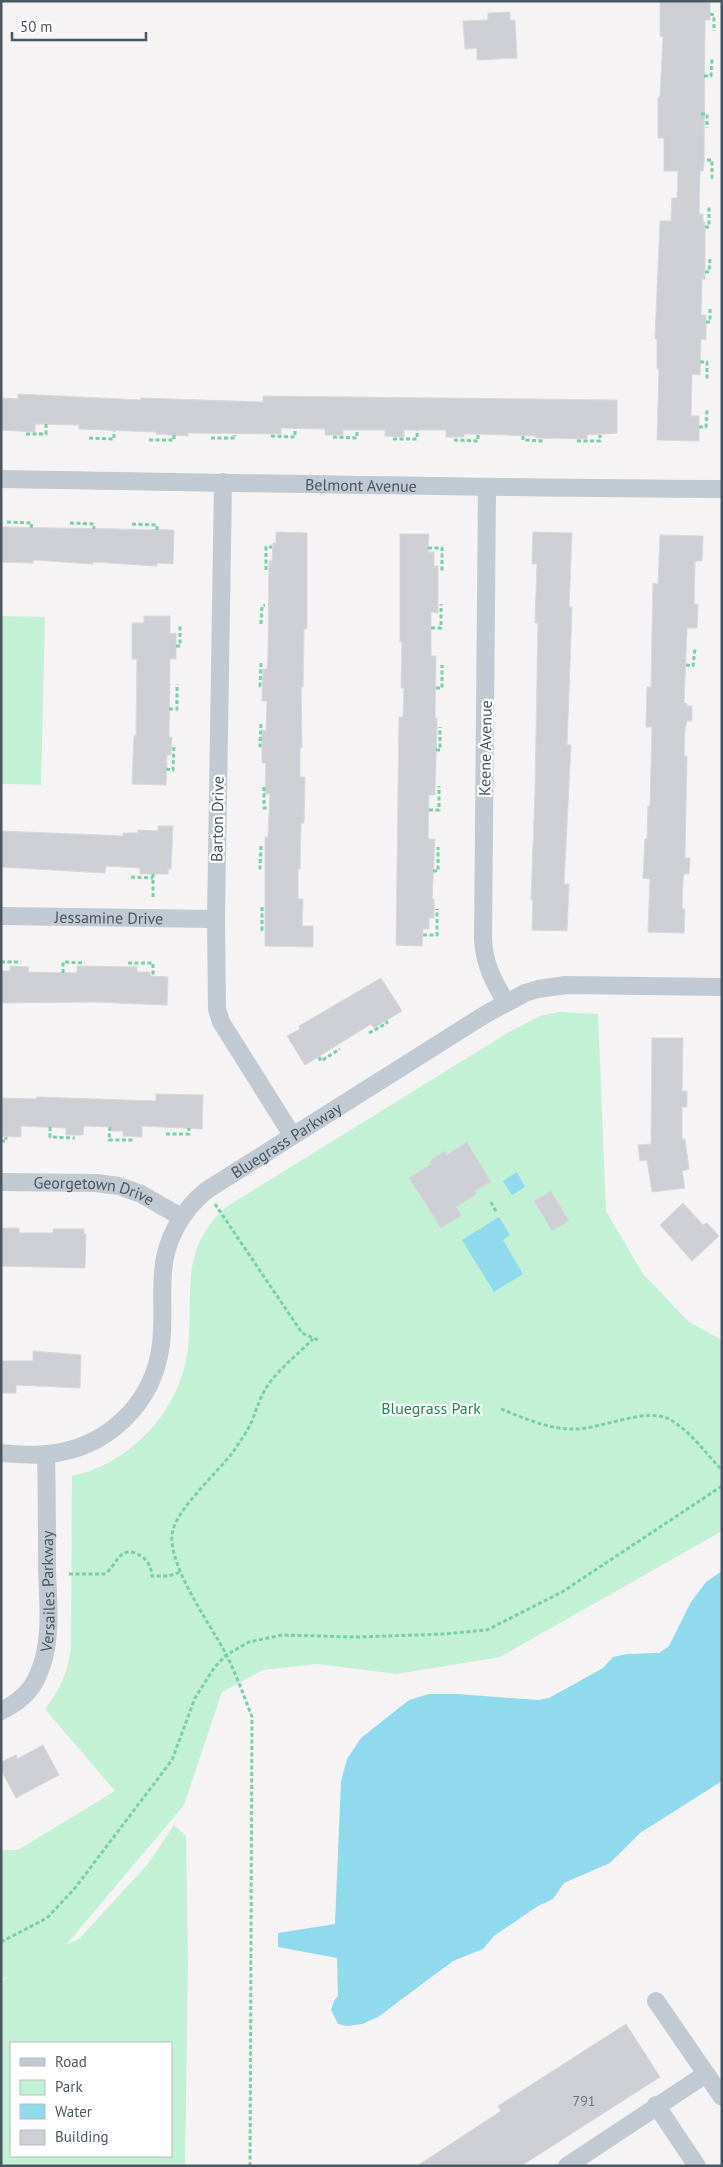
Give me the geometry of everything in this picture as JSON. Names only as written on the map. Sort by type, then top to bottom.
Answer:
[{"type":"street","name":"Belmont Avenue","points":[[1,479],[487,488],[722,489]]},
{"type":"street","name":"Barton Drive","points":[[223,482],[215,992],[221,1022],[292,1135]]},
{"type":"street","name":"Keene Avenue","points":[[487,488],[483,938],[488,970],[506,1002]]},
{"type":"street","name":"Jessamine Drive","points":[[1,916],[216,919]]},
{"type":"street","name":"Bluegrass Parkway","points":[[1,1453],[46,1454],[68,1450],[90,1442],[125,1420],[141,1400],[151,1383],[157,1365],[162,1344],[163,1270],[168,1246],[181,1217],[193,1201],[207,1190],[292,1135],[506,1002],[538,989],[566,985],[722,987]]},
{"type":"street","name":"Georgetown Drive","points":[[1,1182],[96,1183],[119,1186],[140,1194],[181,1217]]},
{"type":"street","name":"Versailes Parkway","points":[[1,1711],[20,1700],[30,1689],[38,1675],[45,1653],[48,1624],[46,1454]]},
{"type":"street","points":[[656,2000],[722,2097]]},
{"type":"street","points":[[567,2166],[706,2074]]},
{"type":"street","points":[[656,2106],[697,2166]]},
{"type":"path","points":[[710,14],[714,15],[714,31]]},
{"type":"path","points":[[704,76],[712,76],[712,58]]},
{"type":"path","points":[[702,114],[708,114],[707,128]]},
{"type":"path","points":[[707,160],[712,160],[712,179]]},
{"type":"path","points":[[705,226],[709,227],[709,207]]},
{"type":"path","points":[[706,272],[710,272],[710,258]]},
{"type":"path","points":[[706,322],[710,322],[710,309]]},
{"type":"path","points":[[700,362],[708,362],[707,381]]},
{"type":"path","points":[[699,427],[706,427],[707,410]]},
{"type":"path","points":[[26,434],[46,434],[46,424]]},
{"type":"path","points":[[271,436],[295,437],[295,428]]},
{"type":"path","points":[[333,437],[357,438],[357,430]]},
{"type":"path","points":[[394,439],[417,439],[417,430]]},
{"type":"path","points":[[89,438],[114,439],[114,431]]},
{"type":"path","points":[[454,440],[478,441],[478,434]]},
{"type":"path","points":[[149,440],[174,440],[174,435]]},
{"type":"path","points":[[211,438],[235,438],[235,435]]},
{"type":"path","points":[[576,441],[600,441],[600,435]]},
{"type":"path","points":[[523,436],[523,440],[544,441]]},
{"type":"path","points":[[7,522],[32,523],[31,528]]},
{"type":"path","points":[[70,523],[94,524],[94,529]]},
{"type":"path","points":[[132,524],[157,525],[157,530]]},
{"type":"path","points":[[266,570],[266,547],[272,547]]},
{"type":"path","points":[[428,548],[442,548],[442,572]]},
{"type":"path","points":[[431,628],[441,628],[441,604]]},
{"type":"path","points":[[262,624],[262,606],[265,606]]},
{"type":"path","points":[[176,646],[180,646],[180,626]]},
{"type":"path","points":[[686,666],[693,666],[694,649]]},
{"type":"path","points":[[261,663],[260,686],[262,686]]},
{"type":"path","points":[[436,688],[442,688],[442,665]]},
{"type":"path","points":[[169,709],[176,709],[176,684]]},
{"type":"path","points":[[261,724],[260,746],[262,746]]},
{"type":"path","points":[[436,750],[440,750],[440,727]]},
{"type":"path","points":[[166,770],[173,770],[174,746]]},
{"type":"path","points":[[429,810],[439,810],[439,786]]},
{"type":"path","points":[[264,787],[264,808],[269,808]]},
{"type":"path","points":[[261,846],[260,868],[263,868]]},
{"type":"path","points":[[433,871],[438,871],[438,847]]},
{"type":"path","points":[[131,877],[153,876],[153,896]]},
{"type":"path","points":[[262,907],[262,930],[266,930]]},
{"type":"path","points":[[423,935],[437,936],[437,909]]},
{"type":"path","points":[[1,962],[21,962]]},
{"type":"path","points":[[63,973],[63,962],[86,963]]},
{"type":"path","points":[[128,963],[153,963],[152,976]]},
{"type":"path","points":[[369,1033],[387,1023],[386,1020]]},
{"type":"path","points":[[319,1057],[321,1061],[340,1049]]},
{"type":"path","points":[[110,1126],[109,1140],[134,1140]]},
{"type":"path","points":[[50,1127],[50,1137],[75,1138]]},
{"type":"path","points":[[166,1134],[189,1134],[189,1128]]},
{"type":"path","points":[[1,1141],[6,1141],[6,1136]]},
{"type":"path","points":[[213,1201],[302,1333],[320,1341]]},
{"type":"path","points":[[491,1202],[497,1213]]},
{"type":"path","points":[[250,2166],[252,1717],[226,1655],[180,1572],[172,1542],[172,1531],[187,1505],[211,1480],[249,1427],[268,1386],[280,1370],[313,1339]]},
{"type":"path","points":[[501,1409],[559,1428],[573,1429],[588,1428],[646,1416],[668,1419],[686,1433],[722,1470]]},
{"type":"path","points":[[1,1942],[47,1918],[75,1888],[172,1760],[195,1698],[214,1668],[226,1655],[249,1642],[282,1635],[357,1637],[444,1634],[487,1630],[562,1592],[722,1486]]},
{"type":"path","points":[[70,1574],[104,1574],[108,1572],[115,1559],[124,1553],[137,1554],[146,1559],[151,1568],[152,1576],[169,1576],[180,1572]]},
{"type":"green space","points":[[1,616],[45,617],[41,785],[1,784]]},
{"type":"green space","name":"Bluegrass Park","points":[[559,1012],[598,1014],[606,1211],[643,1274],[689,1322],[722,1340],[722,1531],[500,1657],[397,1674],[317,1664],[263,1670],[222,1692],[184,1805],[66,1945],[79,1939],[148,1864],[174,1825],[186,1836],[188,1961],[185,2166],[1,2166],[1,1981],[9,1977],[1,1979],[1,1850],[18,1850],[115,1791],[45,1709],[55,1695],[62,1680],[68,1665],[71,1648],[72,1476],[102,1466],[129,1450],[154,1426],[170,1403],[181,1378],[188,1352],[190,1283],[196,1252],[202,1237],[212,1222],[226,1207],[509,1032],[540,1016]]},
{"type":"water","points":[[517,1172],[525,1187],[512,1195],[503,1181]]},
{"type":"water","points":[[499,1217],[510,1235],[503,1240],[523,1274],[494,1292],[462,1240]]},
{"type":"water","points":[[722,1571],[722,1781],[640,1833],[610,1863],[564,1883],[553,1899],[538,1906],[494,1936],[483,1949],[453,1961],[378,2017],[362,2024],[347,2026],[338,2024],[331,2010],[338,1996],[337,1958],[278,1947],[278,1933],[335,1924],[341,1781],[347,1759],[361,1738],[409,1700],[429,1694],[457,1694],[538,1700],[549,1698],[603,1668],[613,1657],[627,1654],[659,1653],[669,1646],[691,1602],[706,1582]]},
{"type":"building","points":[[660,1],[710,1],[710,20],[705,20],[704,161],[703,171],[700,171],[699,214],[703,214],[703,222],[705,222],[705,279],[702,279],[701,315],[706,315],[706,340],[701,339],[700,375],[692,374],[691,416],[699,416],[699,441],[657,440],[659,369],[657,369],[657,339],[655,339],[660,221],[671,221],[672,198],[677,198],[678,171],[664,171],[664,138],[658,138],[658,97],[660,97],[663,37],[660,36]]},
{"type":"building","points":[[510,12],[510,20],[515,20],[517,58],[477,60],[477,48],[465,49],[463,21],[488,20],[488,13]]},
{"type":"building","points":[[18,394],[141,400],[141,398],[263,402],[263,396],[617,400],[617,433],[587,435],[587,439],[478,434],[464,434],[464,437],[446,437],[446,430],[404,430],[404,437],[385,436],[385,430],[343,430],[343,435],[325,435],[325,429],[281,428],[281,434],[188,433],[188,436],[156,434],[156,432],[79,429],[79,425],[35,424],[35,432],[1,430],[1,398],[18,399]]},
{"type":"building","points":[[1,527],[174,530],[173,564],[157,563],[157,566],[34,560],[33,563],[1,562]]},
{"type":"building","points":[[276,532],[307,533],[307,629],[304,629],[303,687],[301,687],[302,748],[300,748],[300,777],[305,777],[304,823],[301,823],[298,899],[303,899],[302,926],[313,926],[313,947],[265,946],[265,837],[268,837],[270,794],[265,794],[266,763],[262,763],[262,730],[266,731],[267,701],[262,701],[263,669],[267,669],[268,654],[269,561],[272,561],[273,543],[276,543]]},
{"type":"building","points":[[533,532],[572,533],[569,607],[572,607],[567,745],[571,745],[564,884],[569,884],[567,931],[532,930],[533,900],[531,900],[538,623],[535,623],[537,564],[532,564]]},
{"type":"building","points":[[400,534],[429,534],[428,552],[434,552],[434,566],[438,566],[438,613],[431,612],[431,656],[436,656],[435,718],[437,718],[437,726],[435,795],[429,795],[428,839],[435,839],[432,899],[434,899],[434,918],[429,918],[429,929],[423,929],[422,946],[396,945],[399,717],[403,717],[404,688],[401,688]]},
{"type":"building","points":[[660,535],[703,536],[702,561],[695,561],[694,604],[698,604],[697,628],[687,628],[684,703],[687,706],[692,706],[692,721],[687,721],[685,729],[684,756],[687,756],[685,858],[690,858],[689,874],[684,874],[683,880],[682,909],[685,909],[684,933],[648,932],[650,879],[643,878],[648,806],[650,806],[652,727],[646,727],[647,687],[651,687],[653,583],[658,584]]},
{"type":"building","points":[[144,616],[170,616],[170,634],[176,633],[176,659],[170,659],[169,737],[172,737],[171,755],[167,755],[166,785],[132,784],[134,735],[136,736],[137,659],[132,659],[132,623],[144,623]]},
{"type":"building","points":[[158,826],[173,826],[171,869],[168,869],[168,874],[140,874],[140,868],[106,866],[105,873],[1,867],[1,831],[123,836],[123,833],[138,833],[138,830],[158,831]]},
{"type":"building","points":[[10,966],[29,967],[28,972],[77,973],[77,966],[137,967],[137,972],[150,972],[150,976],[168,977],[167,1005],[93,1002],[1,1003],[1,971],[10,971]]},
{"type":"building","points":[[381,978],[402,1011],[374,1028],[371,1024],[305,1065],[287,1036],[300,1029],[299,1026]]},
{"type":"building","points":[[652,1038],[683,1038],[682,1091],[687,1091],[687,1107],[682,1107],[682,1139],[685,1139],[689,1169],[682,1171],[685,1188],[652,1192],[647,1160],[640,1161],[638,1145],[651,1144]]},
{"type":"building","points":[[156,1094],[203,1095],[202,1129],[142,1126],[142,1137],[123,1136],[123,1131],[111,1131],[111,1127],[84,1126],[83,1135],[66,1135],[66,1128],[21,1126],[21,1137],[1,1136],[1,1098],[36,1099],[37,1097],[156,1101]]},
{"type":"building","points":[[467,1142],[491,1182],[475,1191],[477,1194],[456,1207],[462,1215],[441,1228],[409,1178],[431,1164],[432,1159],[445,1151],[447,1155]]},
{"type":"building","points":[[551,1191],[569,1221],[552,1231],[534,1201]]},
{"type":"building","points":[[683,1203],[703,1225],[707,1223],[719,1236],[692,1261],[660,1225]]},
{"type":"building","points":[[1,1228],[19,1228],[19,1233],[53,1233],[53,1229],[84,1229],[84,1234],[86,1234],[85,1268],[1,1266]]},
{"type":"building","points":[[33,1351],[81,1355],[80,1388],[16,1385],[16,1393],[1,1393],[1,1361],[33,1361]]},
{"type":"building","points":[[43,1745],[59,1775],[16,1798],[1,1770],[1,1762],[16,1755],[17,1759]]},
{"type":"building","points":[[626,2024],[660,2077],[521,2166],[417,2166],[501,2111],[498,2106]]}]
